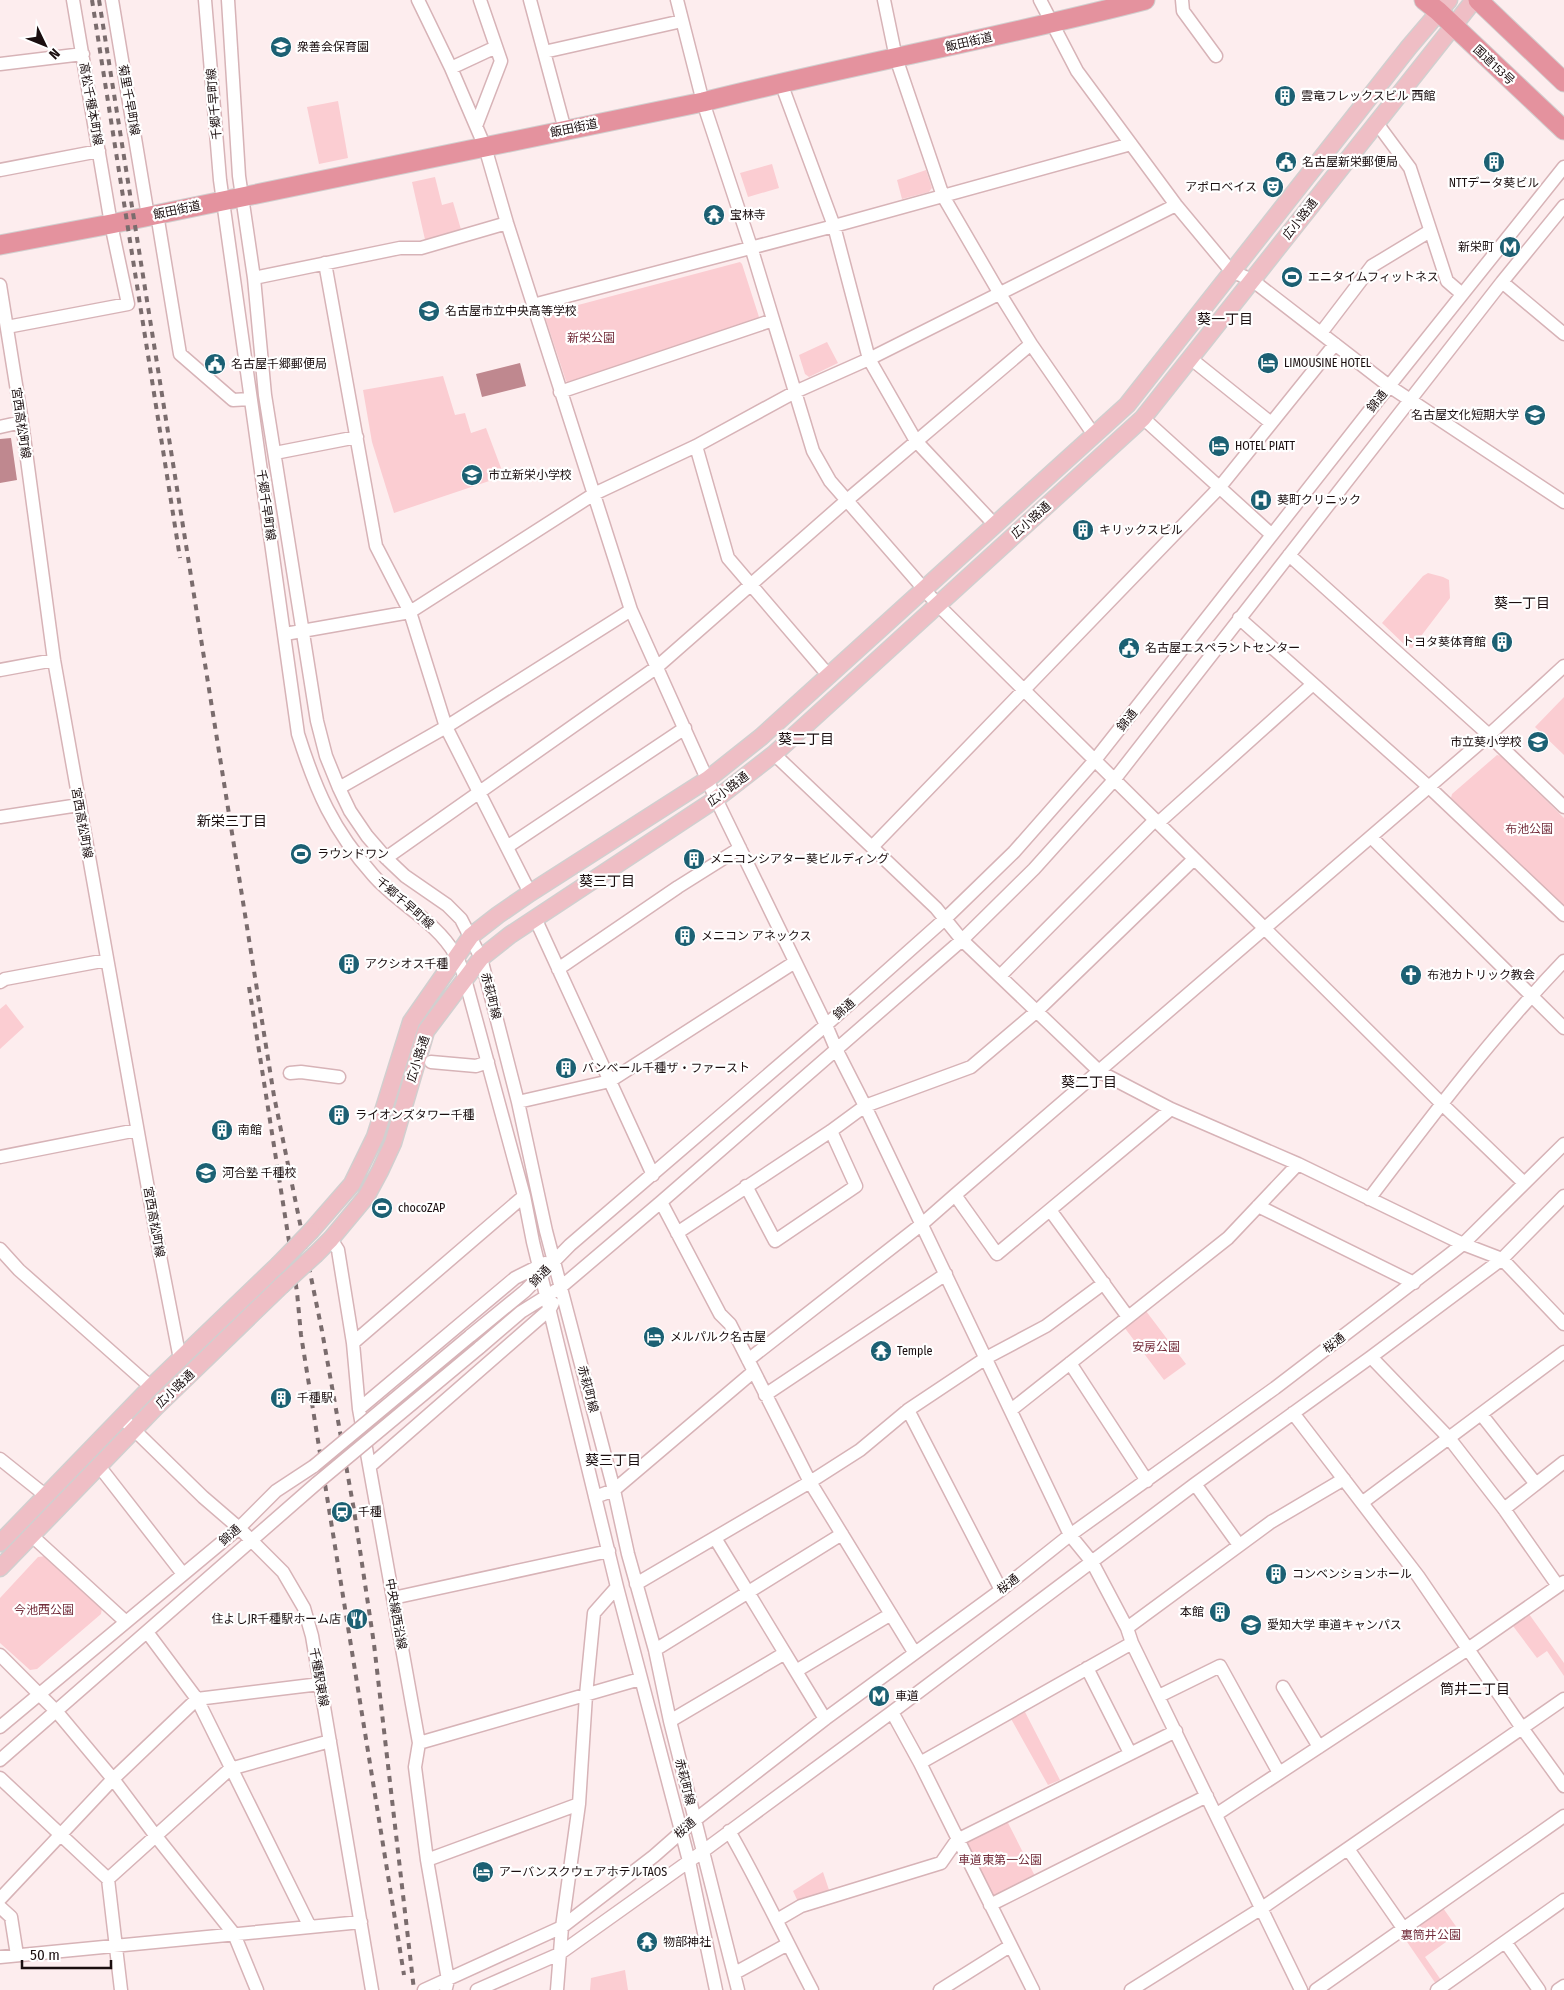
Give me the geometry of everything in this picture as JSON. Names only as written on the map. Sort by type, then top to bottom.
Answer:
[{"type":"highway","name":"飯田街道","points":[[0,245],[110,216],[223,200],[703,102],[781,82],[1053,24],[1098,6],[1145,0]]},
{"type":"highway","points":[[1478,0],[1564,82]]},
{"type":"highway","name":"国道153号","points":[[1437,4],[1453,26],[1564,130]]},
{"type":"main road","name":"広小路通","points":[[0,1568],[134,1430],[331,1239],[366,1197],[393,1143],[426,1031],[481,958],[535,918],[716,799],[774,754],[1143,418],[1474,0]]},
{"type":"main road","name":"広小路通","points":[[0,1544],[121,1417],[312,1231],[352,1184],[375,1137],[411,1022],[471,936],[530,893],[708,779],[761,737],[1127,405],[1437,4]]},
{"type":"street","name":"高松千種本町線","points":[[4,325],[128,304],[110,216],[73,0]]},
{"type":"street","name":"菊里千早町線","points":[[112,0],[150,210],[180,354],[233,400],[250,399]]},
{"type":"street","name":"千郷千早町線","points":[[205,0],[223,200],[298,734],[325,807],[345,840],[373,876],[396,897],[430,923],[456,955],[465,979]]},
{"type":"street","name":"千郷千早町線","points":[[228,0],[241,196],[254,278],[265,395],[317,721],[326,756],[350,811],[367,836],[405,876],[447,905],[461,919],[481,958]]},
{"type":"street","points":[[418,0],[451,68],[484,147],[560,392],[631,610],[716,799],[1070,1535],[1092,1562],[1126,1628],[1301,1990]]},
{"type":"street","points":[[476,126],[501,61],[480,0]]},
{"type":"street","points":[[531,0],[565,130]]},
{"type":"street","points":[[677,0],[703,102],[751,247],[813,451],[830,481],[937,604],[1524,1183]]},
{"type":"street","points":[[884,0],[896,58],[943,196],[1031,344],[1094,435]]},
{"type":"street","points":[[1040,0],[1077,71],[1176,205],[1232,271],[1252,280],[1389,386],[1564,502]]},
{"type":"street","points":[[1182,0],[1183,11],[1216,56]]},
{"type":"street","points":[[544,52],[682,21]]},
{"type":"street","points":[[451,68],[496,47]]},
{"type":"street","points":[[0,64],[83,54]]},
{"type":"street","points":[[781,82],[834,226],[869,359],[916,441],[994,524]]},
{"type":"street","points":[[1376,122],[1410,168],[1447,281],[1462,294]]},
{"type":"street","points":[[533,305],[834,226],[1131,144]]},
{"type":"street","points":[[0,170],[99,151]]},
{"type":"street","name":"錦通","points":[[0,1727],[239,1528],[276,1491],[314,1466],[525,1291],[540,1270],[554,1261],[826,1025],[946,918],[1014,852],[1095,760],[1564,167]]},
{"type":"street","points":[[285,634],[410,612],[594,494],[696,446],[795,392],[869,359],[1176,205]]},
{"type":"street","name":"錦通","points":[[0,1760],[318,1483],[521,1312],[561,1287],[837,1051],[962,940],[1034,869],[1114,780],[1502,282],[1564,206]]},
{"type":"street","points":[[254,278],[400,248],[421,248],[507,223]]},
{"type":"street","points":[[1321,333],[1372,266],[1430,231]]},
{"type":"street","points":[[325,263],[376,546],[410,612],[446,727],[530,893]]},
{"type":"street","points":[[1502,282],[1564,334]]},
{"type":"street","name":"宮西高松町線","points":[[0,285],[4,325],[22,422],[54,660],[137,1130],[180,1359]]},
{"type":"street","points":[[560,392],[773,320]]},
{"type":"street","points":[[386,858],[657,667],[846,501],[1031,344]]},
{"type":"street","points":[[872,847],[1219,488],[1335,344]]},
{"type":"street","points":[[1190,358],[1271,423]]},
{"type":"street","points":[[1143,418],[1272,535]]},
{"type":"street","points":[[0,426],[22,422]]},
{"type":"street","points":[[275,453],[357,437]]},
{"type":"street","points":[[696,446],[728,558],[749,585],[830,676]]},
{"type":"street","points":[[1289,555],[1489,736],[1564,807]]},
{"type":"street","points":[[339,788],[446,727],[631,610]]},
{"type":"street","points":[[1239,618],[1430,787],[1564,915]]},
{"type":"street","points":[[0,670],[54,660]]},
{"type":"street","points":[[595,1497],[614,1490],[750,1366],[922,1224],[1100,1072],[1489,736],[1564,666]]},
{"type":"street","points":[[1000,976],[1157,822],[1313,684]]},
{"type":"street","points":[[506,847],[685,728]]},
{"type":"street","points":[[774,754],[946,918],[962,940],[1100,1072],[1171,1109],[1298,1164],[1463,1244],[1502,1259],[1564,1324]]},
{"type":"street","points":[[0,817],[79,805]]},
{"type":"street","points":[[1371,837],[1564,1028]]},
{"type":"street","points":[[558,969],[678,887],[740,848]]},
{"type":"street","points":[[677,1233],[831,1131],[865,1106],[971,1067],[1036,1011],[1194,859]]},
{"type":"street","points":[[535,918],[653,1175]]},
{"type":"street","name":"赤萩町線","points":[[481,958],[518,1102],[535,1186],[614,1490],[636,1584],[655,1650],[670,1721],[738,1990]]},
{"type":"street","points":[[0,982],[5,979],[107,960]]},
{"type":"street","points":[[1369,1199],[1441,1103],[1531,995],[1564,961]]},
{"type":"street","points":[[518,1102],[610,1081],[795,962]]},
{"type":"street","name":"赤萩町線","points":[[465,979],[524,1196],[546,1296],[617,1587],[689,1861],[716,1990]]},
{"type":"street","points":[[431,1062],[476,1066],[488,1062]]},
{"type":"street","points":[[290,1073],[302,1072],[339,1078]]},
{"type":"street","points":[[955,1195],[997,1254],[1171,1109]]},
{"type":"street","points":[[0,1157],[137,1130]]},
{"type":"street","points":[[746,1186],[775,1242],[856,1186],[831,1131]]},
{"type":"street","name":"桜通","points":[[426,1989],[446,1985],[562,1927],[654,1856],[695,1820],[914,1652],[1001,1590],[1070,1535],[1275,1388],[1414,1283],[1463,1244],[1564,1144]]},
{"type":"street","points":[[1011,1410],[1228,1238],[1298,1164]]},
{"type":"street","points":[[353,1343],[524,1196]]},
{"type":"street","points":[[477,1990],[559,1954],[702,1852],[1195,1484],[1372,1357],[1502,1259],[1564,1196]]},
{"type":"street","points":[[661,1202],[720,1314],[730,1324],[810,1482],[914,1652]]},
{"type":"street","points":[[1258,1206],[1414,1283]]},
{"type":"street","points":[[1050,1210],[1128,1317]]},
{"type":"street","name":"中央線西沿線","points":[[331,1239],[338,1250],[353,1343],[359,1409],[419,1743],[415,1767],[446,1985]]},
{"type":"street","points":[[0,1248],[19,1270],[151,1388]]},
{"type":"street","points":[[359,1409],[510,1282],[540,1270]]},
{"type":"street","points":[[765,1395],[946,1274]]},
{"type":"street","points":[[636,1584],[810,1482],[860,1450],[908,1410],[986,1358],[1046,1326],[1104,1283]]},
{"type":"street","points":[[370,1466],[550,1309],[561,1287]]},
{"type":"street","points":[[1362,1502],[1564,1352]]},
{"type":"street","points":[[1217,1814],[1468,1650],[1561,1584],[1449,1438],[1372,1357]]},
{"type":"street","points":[[1070,1362],[1147,1480]]},
{"type":"street","points":[[908,1410],[1001,1590]]},
{"type":"street","points":[[1294,1413],[1418,1576],[1564,1786]]},
{"type":"street","points":[[1481,1414],[1536,1484]]},
{"type":"street","name":"千種駅東線","points":[[121,1417],[203,1497],[252,1540],[283,1572],[304,1608],[312,1636],[372,1990]]},
{"type":"street","points":[[0,1459],[45,1495]]},
{"type":"street","points":[[1504,1509],[1564,1462]]},
{"type":"street","points":[[99,1466],[183,1574]]},
{"type":"street","points":[[1126,1628],[1272,1522],[1344,1478]]},
{"type":"street","points":[[1195,1484],[1239,1545]]},
{"type":"street","points":[[655,1650],[842,1534]]},
{"type":"street","points":[[31,1535],[126,1622]]},
{"type":"street","points":[[715,1538],[826,1719]]},
{"type":"street","points":[[393,1598],[609,1552]]},
{"type":"street","points":[[557,1990],[562,1927],[579,1804],[586,1695],[594,1613],[617,1587]]},
{"type":"street","points":[[796,1671],[891,1614]]},
{"type":"street","points":[[147,1632],[197,1699],[230,1769],[310,1927]]},
{"type":"street","points":[[920,1763],[1132,1643]]},
{"type":"street","points":[[670,1721],[785,1653]]},
{"type":"street","points":[[0,1655],[57,1712],[113,1779],[234,1934],[258,1990]]},
{"type":"street","points":[[1159,1696],[1220,1666],[1278,1773]]},
{"type":"street","points":[[1087,1668],[1130,1753]]},
{"type":"street","points":[[419,1743],[640,1679]]},
{"type":"street","points":[[0,1899],[60,1833],[113,1779],[197,1699],[320,1684]]},
{"type":"street","points":[[1284,1687],[1319,1748]]},
{"type":"street","points":[[1131,1990],[1262,1908],[1564,1699]]},
{"type":"street","points":[[892,1712],[920,1763],[1033,1990]]},
{"type":"street","points":[[777,1920],[801,1906],[941,1863],[957,1840],[1176,1730]]},
{"type":"street","points":[[108,1878],[230,1769],[330,1741]]},
{"type":"street","points":[[0,1778],[108,1878],[121,1990]]},
{"type":"street","points":[[990,1906],[1207,1796]]},
{"type":"street","points":[[427,1860],[579,1804]]},
{"type":"street","points":[[1316,1990],[1564,1816]]},
{"type":"street","points":[[729,1831],[812,1990]]},
{"type":"street","points":[[1348,1849],[1403,1928]]},
{"type":"street","points":[[1437,1990],[1506,1943],[1564,1900]]},
{"type":"street","points":[[0,1907],[11,1917],[17,1955]]},
{"type":"street","points":[[0,1957],[361,1922]]},
{"type":"street","points":[[1506,1943],[1539,1990]]},
{"type":"street","points":[[735,1973],[788,1944]]},
{"type":"street","points":[[940,1990],[1010,1946]]},
{"type":"street","points":[[1558,1990],[1564,1986]]},
{"type":"green space","points":[[338,101],[348,158],[319,164],[307,107]]},
{"type":"green space","points":[[772,164],[779,188],[748,197],[740,173]]},
{"type":"green space","points":[[926,170],[932,188],[929,192],[902,199],[897,180]]},
{"type":"green space","points":[[435,177],[442,205],[453,202],[462,233],[426,244],[412,182]]},
{"type":"green space","name":"新栄公園","points":[[740,262],[759,317],[569,384],[566,381],[545,317],[548,313]]},
{"type":"green space","points":[[827,342],[838,363],[809,377],[805,374],[799,355]]},
{"type":"green space","points":[[443,376],[455,415],[465,413],[471,433],[486,428],[504,476],[394,513],[372,442],[363,390]]},
{"type":"green space","points":[[1428,573],[1449,580],[1450,598],[1412,648],[1407,647],[1382,623],[1423,576]]},
{"type":"green space","points":[[1564,697],[1564,755],[1535,727]]},
{"type":"green space","name":"布池公園","points":[[1497,755],[1501,756],[1564,818],[1564,907],[1451,798],[1452,794]]},
{"type":"green space","points":[[6,1004],[24,1027],[0,1049],[0,1009]]},
{"type":"green space","name":"安房公園","points":[[1146,1311],[1186,1364],[1164,1380],[1124,1327]]},
{"type":"green space","name":"今池西公園","points":[[46,1556],[102,1608],[101,1614],[37,1669],[30,1670],[0,1643],[0,1598],[38,1557]]},
{"type":"green space","points":[[1529,1614],[1564,1663],[1564,1676],[1547,1651],[1537,1658],[1513,1626]]},
{"type":"green space","points":[[1024,1710],[1060,1780],[1048,1785],[1010,1717]]},
{"type":"green space","name":"車道東第一公園","points":[[1007,1821],[1036,1878],[993,1899],[964,1841]]},
{"type":"green space","points":[[823,1872],[830,1893],[799,1904],[793,1891]]},
{"type":"green space","name":"裏筒井公園","points":[[1443,1908],[1460,1932],[1425,1957],[1441,1980],[1436,1984],[1403,1936]]},
{"type":"green space","points":[[625,1970],[628,1990],[590,1990],[591,1978]]},
{"type":"shaded area","points":[[520,363],[526,386],[482,397],[476,374]]},
{"type":"shaded area","points":[[11,438],[17,480],[0,483],[0,439]]},
{"type":"railway","points":[[92,0],[180,558]]},
{"type":"railway","points":[[99,0],[274,1096],[322,1331],[354,1510],[374,1644],[414,1990]]},
{"type":"railway","points":[[249,987],[297,1292],[301,1335],[404,1975]]},
{"type":"place","name":"衆善会保育園","points":[[281,47]]},
{"type":"place","name":"雲竜フレックスビル 西館","points":[[1285,96]]},
{"type":"place","name":"名古屋新栄郵便局","points":[[1286,162]]},
{"type":"place","name":"NTTデータ葵ビル","points":[[1494,162]]},
{"type":"place","name":"アポロベイス","points":[[1273,187]]},
{"type":"place","name":"宝林寺","points":[[714,215]]},
{"type":"place","name":"新栄町","points":[[1510,247]]},
{"type":"place","name":"エニタイムフィットネス","points":[[1292,277]]},
{"type":"place","name":"名古屋市立中央高等学校","points":[[429,311]]},
{"type":"place","name":"LIMOUSINE HOTEL","points":[[1268,363]]},
{"type":"place","name":"名古屋千郷郵便局","points":[[215,364]]},
{"type":"place","name":"名古屋文化短期大学","points":[[1535,415]]},
{"type":"place","name":"HOTEL PIATT","points":[[1219,446]]},
{"type":"place","name":"市立新栄小学校","points":[[472,475]]},
{"type":"place","name":"葵町クリニック","points":[[1261,500]]},
{"type":"place","name":"キリックスビル","points":[[1083,530]]},
{"type":"place","name":"トヨタ葵体育館","points":[[1502,642]]},
{"type":"place","name":"名古屋エスペラントセンター","points":[[1129,648]]},
{"type":"place","name":"市立葵小学校","points":[[1538,742]]},
{"type":"place","name":"ラウンドワン","points":[[301,854]]},
{"type":"place","name":"メニコンシアター葵ビルディング","points":[[694,859]]},
{"type":"place","name":"メニコン アネックス","points":[[685,936]]},
{"type":"place","name":"アクシオス千種","points":[[349,964]]},
{"type":"place","name":"布池カトリック教会","points":[[1411,975]]},
{"type":"place","name":"バンベール千種ザ・ファースト","points":[[566,1068]]},
{"type":"place","name":"ライオンズタワー千種","points":[[339,1115]]},
{"type":"place","name":"南館","points":[[222,1130]]},
{"type":"place","name":"河合塾 千種校","points":[[206,1173]]},
{"type":"place","name":"chocoZAP","points":[[382,1208]]},
{"type":"place","name":"メルパルク名古屋","points":[[654,1337]]},
{"type":"place","name":"Temple","points":[[881,1351]]},
{"type":"place","name":"千種駅","points":[[281,1398]]},
{"type":"place","name":"千種","points":[[342,1512]]},
{"type":"place","name":"コンベンションホール","points":[[1276,1574]]},
{"type":"place","name":"本館","points":[[1220,1612]]},
{"type":"place","name":"住よしJR千種駅ホーム店","points":[[357,1619]]},
{"type":"place","name":"愛知大学 車道キャンパス","points":[[1251,1625]]},
{"type":"place","name":"車道","points":[[879,1696]]},
{"type":"place","name":"アーバンスクウェアホテルTAOS","points":[[483,1872]]},
{"type":"place","name":"物部神社","points":[[647,1942]]},
{"type":"district","name":"葵一丁目","points":[[1225,319]]},
{"type":"district","name":"葵一丁目","points":[[1522,603]]},
{"type":"district","name":"葵二丁目","points":[[806,739]]},
{"type":"district","name":"新栄三丁目","points":[[232,821]]},
{"type":"district","name":"葵三丁目","points":[[607,881]]},
{"type":"district","name":"葵二丁目","points":[[1089,1082]]},
{"type":"district","name":"葵三丁目","points":[[613,1460]]},
{"type":"district","name":"筒井二丁目","points":[[1475,1689]]}]
